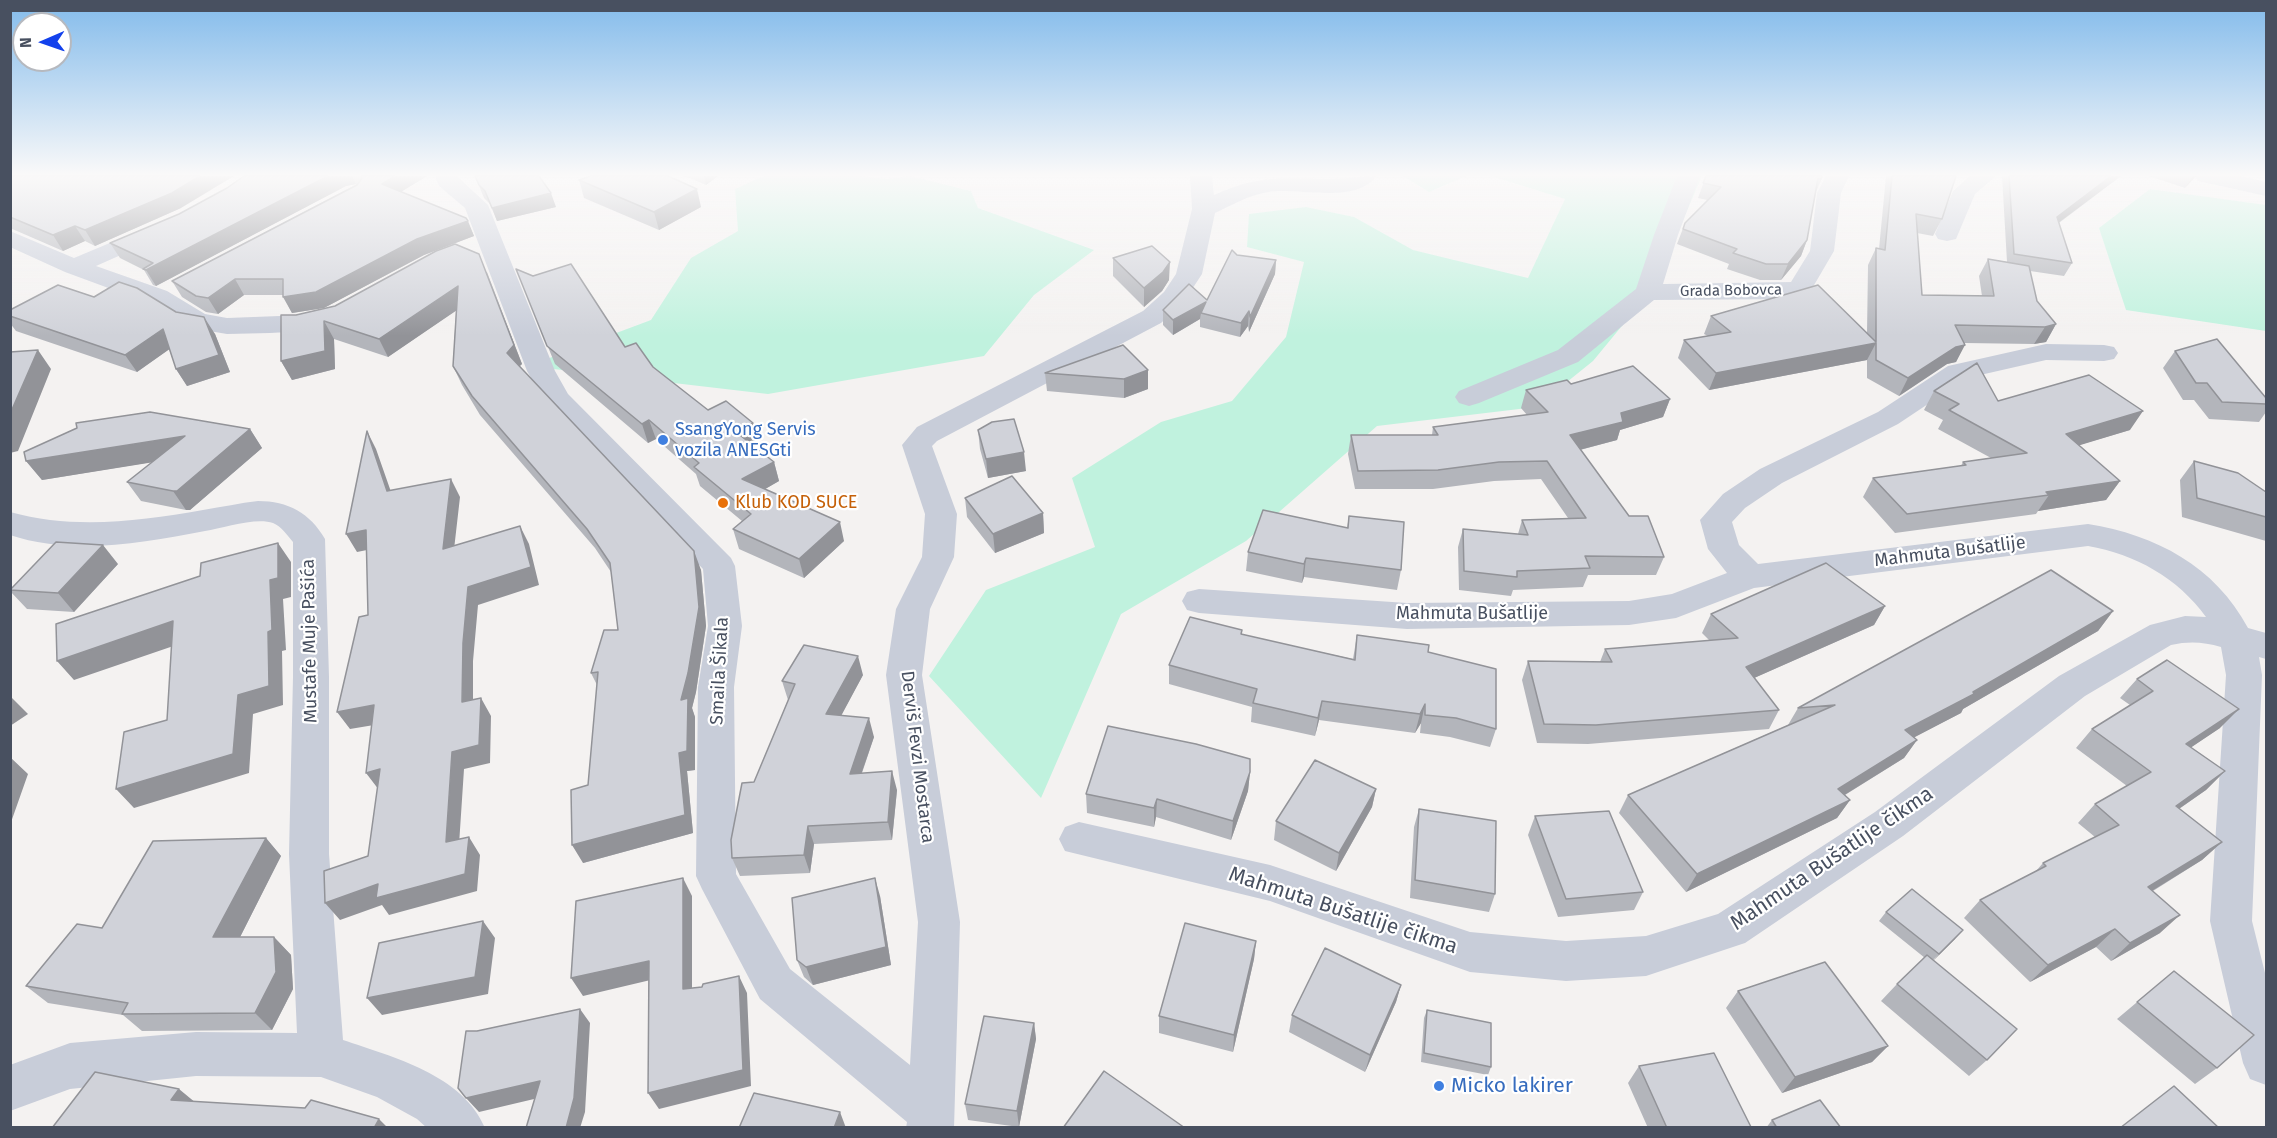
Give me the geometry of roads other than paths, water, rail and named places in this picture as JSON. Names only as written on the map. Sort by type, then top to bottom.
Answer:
[{"type":"street","points":[[74,267],[158,229]]},
{"type":"street","name":"Smaila Šikala","points":[[478,229],[479,245],[541,372],[557,399],[719,567],[725,626],[716,687],[716,876],[775,984],[930,1119]]},
{"type":"street","name":"Derviš Fevzi Mostarca","points":[[930,1119],[939,922],[904,675],[913,609],[938,557],[941,514],[917,445],[927,434],[1152,317],[1174,297],[1190,274],[1197,229]]},
{"type":"street","points":[[1469,397],[1568,356],[1648,292],[1668,229]]},
{"type":"street","name":"Grada Bobovca","points":[[1648,292],[1793,291],[1801,287],[1822,251],[1825,229]]},
{"type":"street","points":[[1947,234],[1949,229]]},
{"type":"street","points":[[10,238],[74,267],[168,292],[197,321],[227,326],[306,323],[344,310]]},
{"type":"street","points":[[1750,577],[1724,549],[1716,520],[1734,501],[1771,476],[1888,418],[1958,372],[2046,352],[2104,352]]},
{"type":"street","name":"Mustafe Muje Pašića","points":[[10,523],[45,533],[136,532],[264,512],[286,516],[309,539],[311,677],[309,854],[321,1055]]},
{"type":"street","name":"Mahmuta Bušatlije","points":[[1199,601],[1407,616],[1629,613],[1676,606],[1750,577],[2088,535],[2111,537],[2162,558],[2182,572],[2252,643],[2244,675],[2231,921],[2266,1063]]},
{"type":"street","name":"Mahmuta Bušatlije čikma","points":[[1079,839],[1270,883],[1470,952],[1566,961],[1646,956],[1730,929],[1889,824],[2072,686],[2162,634],[2185,629],[2206,630],[2252,643]]},
{"type":"street","points":[[10,1088],[70,1066],[196,1054],[321,1055],[388,1078],[434,1102],[461,1128]]},
{"type":"place","name":"SsangYong Servis vozila ANESGti","points":[[663,440]]},
{"type":"place","name":"Klub KOD SUCE","points":[[723,503]]},
{"type":"place","name":"Micko lakirer","points":[[1439,1086]]}]
